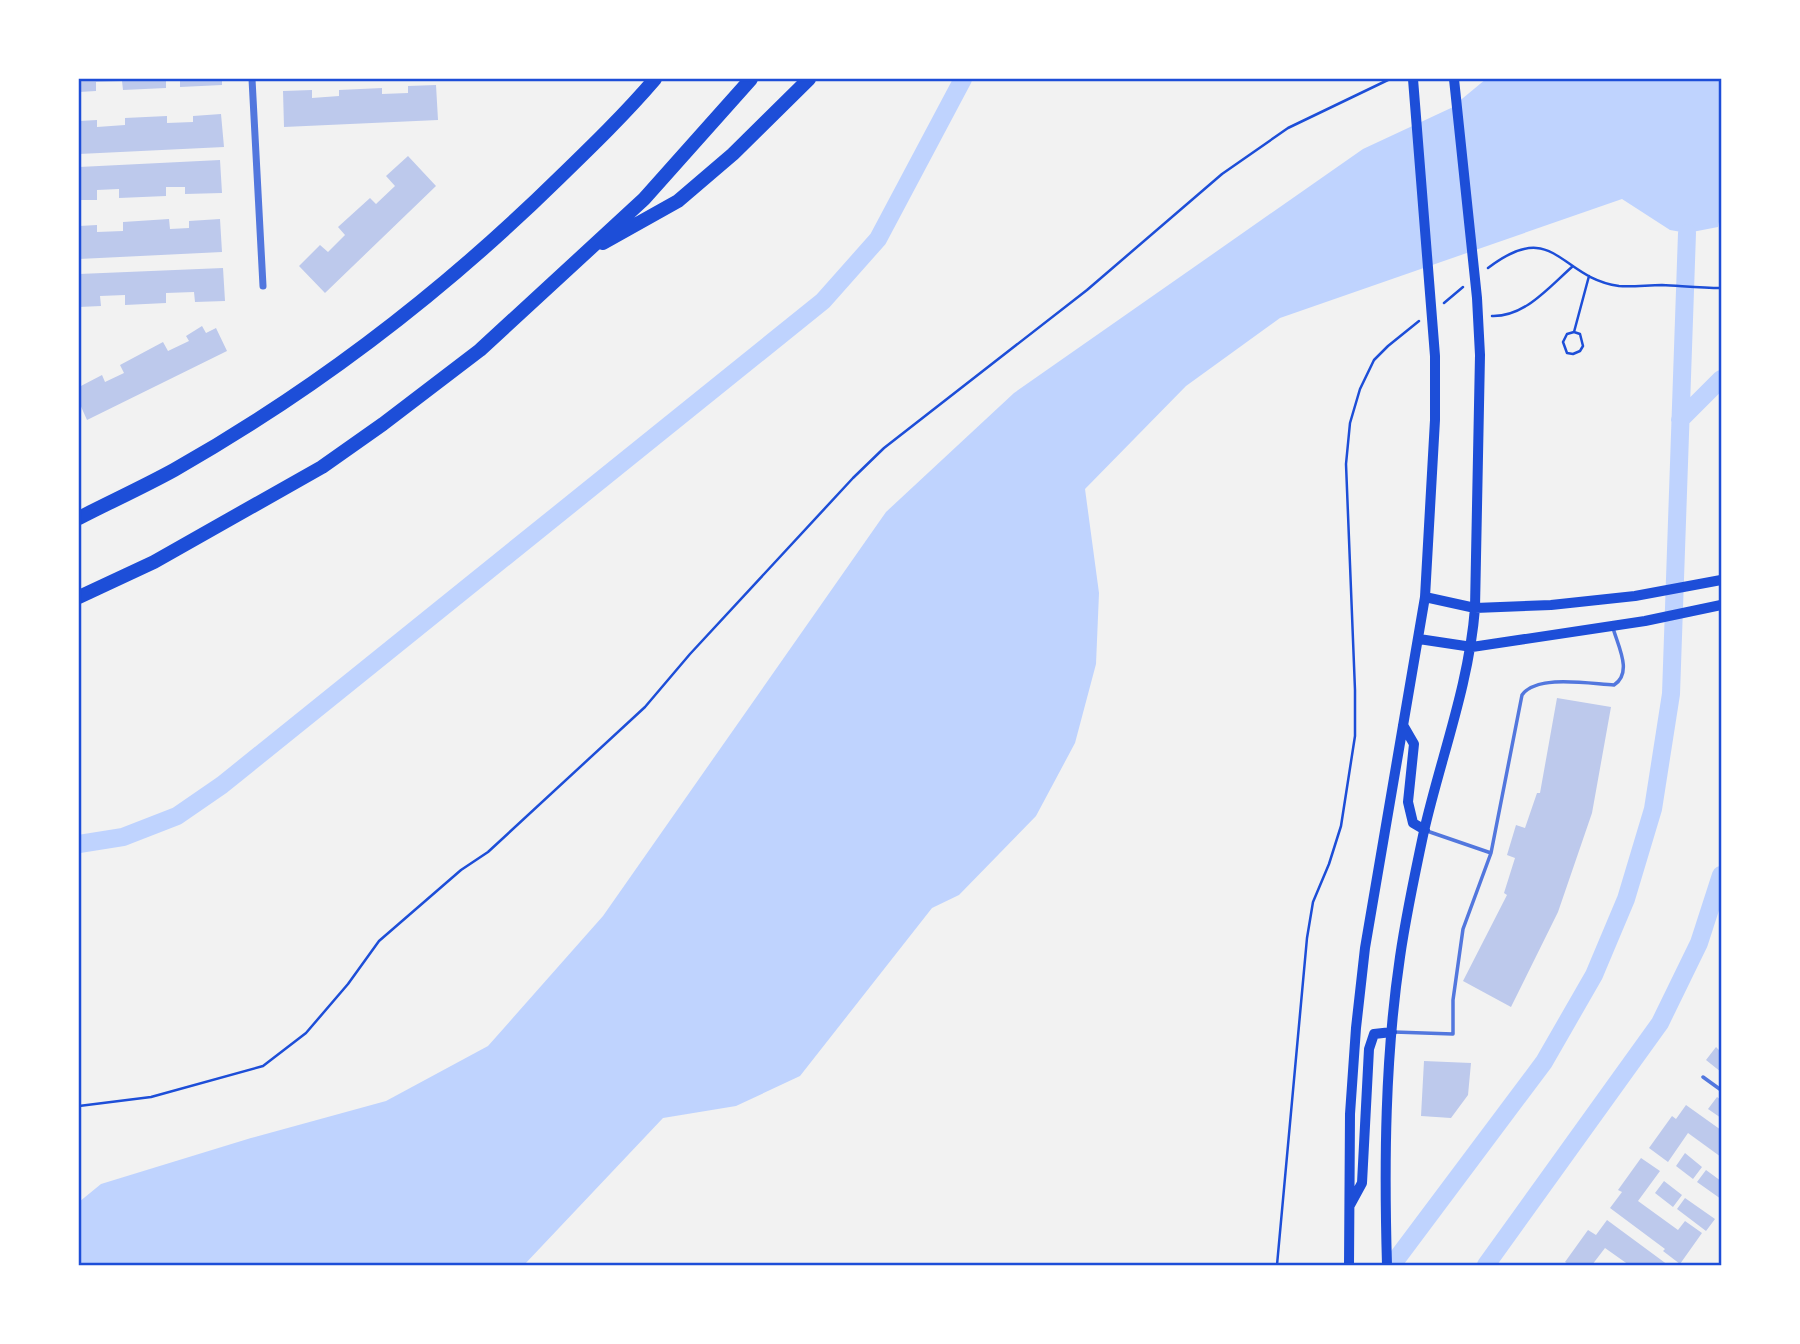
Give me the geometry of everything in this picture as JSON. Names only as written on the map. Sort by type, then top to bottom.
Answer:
[{"type":"highway","points":[[79,518],[173,470],[279,406],[351,358],[472,260],[631,107],[654,79]]},
{"type":"highway","points":[[79,597],[154,562],[322,467],[480,350],[644,199],[751,79]]},
{"type":"highway","points":[[581,256],[677,201],[733,154],[809,79]]},
{"type":"main road","points":[[1349,1265],[1350,1114],[1356,1028],[1365,948],[1425,597],[1435,420],[1435,356],[1413,79]]},
{"type":"main road","points":[[1387,1265],[1387,1120],[1400,956],[1425,830],[1472,647],[1475,608],[1480,421],[1478,315],[1454,79]]},
{"type":"main road","points":[[1425,597],[1475,608],[1551,605],[1635,596],[1721,580]]},
{"type":"main road","points":[[1419,639],[1472,647],[1645,621],[1721,605]]},
{"type":"main road","points":[[1403,725],[1414,744],[1408,802],[1413,823],[1425,830]]},
{"type":"main road","points":[[1348,1208],[1362,1184],[1369,1049],[1374,1034],[1392,1032]]},
{"type":"street","points":[[252,79],[263,286]]},
{"type":"lane","points":[[1392,1032],[1453,1034],[1453,1000],[1463,929],[1491,853],[1522,695],[1529,688],[1546,682],[1618,683],[1623,677],[1624,668],[1612,626]]},
{"type":"lane","points":[[1425,830],[1491,853]]},
{"type":"lane","points":[[1703,1077],[1721,1090]]},
{"type":"path","points":[[79,1107],[152,1097],[263,1066],[306,1033],[348,984],[379,941],[461,870],[488,852],[645,707],[690,654],[844,487],[884,448],[1087,290],[1222,174],[1288,128],[1390,79]]},
{"type":"path","points":[[1482,273],[1503,257],[1521,248],[1534,248],[1554,252],[1589,276],[1620,286],[1721,288]]},
{"type":"path","points":[[1478,315],[1506,316],[1523,309],[1573,266]]},
{"type":"path","points":[[1574,332],[1589,276]]},
{"type":"path","points":[[1440,305],[1472,281]]},
{"type":"path","points":[[1277,1265],[1309,926],[1313,902],[1341,827],[1355,736],[1346,464],[1350,423],[1360,389],[1374,360],[1419,321]]},
{"type":"path","points":[[1574,332],[1580,334],[1583,346],[1580,351],[1567,353],[1563,342],[1567,334],[1574,332]]},
{"type":"water","points":[[1486,79],[1721,79],[1721,211],[1718,227],[1687,233],[1670,230],[1622,199],[1280,318],[1186,386],[1085,489],[1099,593],[1096,664],[1075,743],[1036,816],[959,895],[932,908],[800,1076],[736,1106],[663,1118],[524,1265],[79,1265],[79,1202],[101,1184],[251,1138],[386,1101],[488,1046],[603,916],[886,512],[1014,393],[1363,149],[1451,108]]},
{"type":"building","points":[[79,79],[166,79],[166,88],[123,90],[122,81],[96,82],[96,91],[79,92]]},
{"type":"building","points":[[180,79],[222,79],[222,85],[180,87]]},
{"type":"building","points":[[436,85],[438,120],[284,127],[283,91],[312,90],[312,98],[339,96],[339,90],[382,88],[382,94],[408,93],[408,86]]},
{"type":"building","points":[[221,114],[224,147],[79,154],[79,121],[97,120],[97,127],[125,125],[125,118],[167,116],[167,123],[193,122],[193,116]]},
{"type":"building","points":[[408,156],[436,186],[325,293],[299,266],[320,245],[328,252],[345,235],[338,227],[370,198],[376,204],[395,186],[386,176]]},
{"type":"building","points":[[220,160],[222,193],[185,194],[185,187],[166,187],[166,196],[119,198],[119,189],[97,190],[97,200],[79,200],[79,167]]},
{"type":"building","points":[[169,219],[170,229],[189,228],[189,221],[220,219],[222,252],[79,259],[79,226],[97,225],[97,232],[123,231],[123,222]]},
{"type":"building","points":[[223,268],[225,301],[195,302],[194,292],[166,293],[166,303],[125,305],[125,295],[100,296],[101,306],[79,307],[79,274]]},
{"type":"building","points":[[202,326],[206,333],[216,328],[227,351],[87,420],[79,402],[79,387],[102,375],[105,382],[124,373],[120,365],[163,342],[168,351],[189,341],[186,336]]},
{"type":"building","points":[[1557,698],[1611,707],[1592,813],[1558,912],[1511,1007],[1463,981],[1507,895],[1504,893],[1515,858],[1507,855],[1516,825],[1525,828],[1537,793],[1540,793]]},
{"type":"building","points":[[1716,1047],[1721,1052],[1721,1072],[1706,1060]]},
{"type":"building","points":[[1424,1061],[1471,1063],[1468,1095],[1451,1118],[1421,1116]]},
{"type":"building","points":[[1717,1097],[1721,1100],[1721,1118],[1708,1109]]},
{"type":"building","points":[[1686,1105],[1721,1130],[1721,1157],[1688,1133],[1668,1162],[1649,1148],[1672,1116],[1676,1119]]},
{"type":"building","points":[[1685,1153],[1702,1167],[1693,1179],[1676,1166]]},
{"type":"building","points":[[1641,1158],[1660,1171],[1638,1201],[1678,1230],[1685,1221],[1702,1233],[1680,1264],[1663,1251],[1665,1249],[1610,1208],[1622,1192],[1618,1190]]},
{"type":"building","points":[[1706,1170],[1721,1181],[1721,1199],[1697,1182]]},
{"type":"building","points":[[1664,1181],[1682,1195],[1673,1207],[1655,1193]]},
{"type":"building","points":[[1685,1198],[1715,1219],[1706,1231],[1677,1209]]},
{"type":"building","points":[[1607,1220],[1668,1265],[1629,1265],[1605,1248],[1592,1265],[1570,1265],[1565,1262],[1588,1230],[1596,1235]]},
{"type":"waterway","points":[[79,844],[123,837],[177,816],[222,785],[823,301],[878,239],[963,79]]},
{"type":"waterway","points":[[1392,1265],[1544,1062],[1594,975],[1626,899],[1653,809],[1671,694],[1687,233]]},
{"type":"waterway","points":[[1680,420],[1721,379]]},
{"type":"waterway","points":[[1486,1265],[1660,1023],[1699,943],[1721,875]]}]
